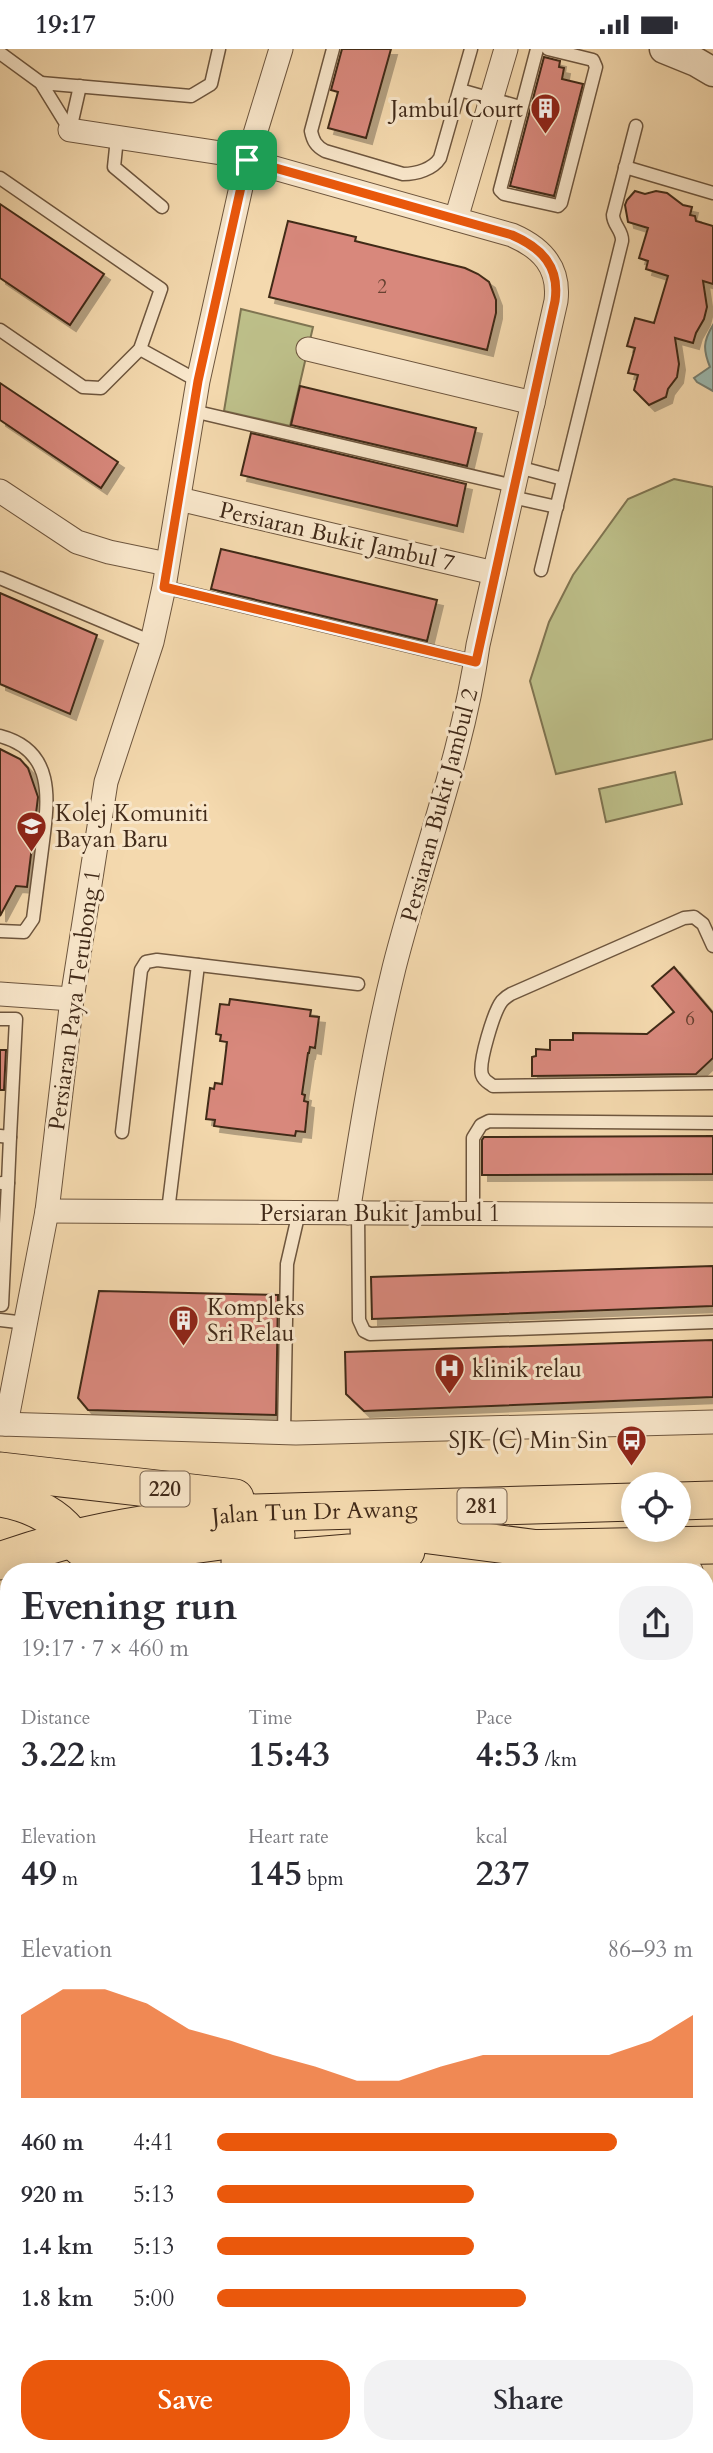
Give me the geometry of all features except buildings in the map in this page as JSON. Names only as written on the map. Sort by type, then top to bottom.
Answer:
[{"type":"main road","name":"220","points":[[0,1471],[330,1511]]},
{"type":"main road","points":[[0,1498],[39,1510],[60,1524],[88,1553],[111,1557],[260,1536],[347,1531],[399,1532],[539,1549]]},
{"type":"main road","points":[[691,1501],[713,1500]]},
{"type":"main road","name":"Jalan Tun Dr Awang","points":[[0,1561],[73,1537],[191,1517],[621,1502]]},
{"type":"main road","name":"Jalan Tun Dr Awang","points":[[229,1563],[266,1558],[345,1562],[539,1549],[681,1559],[713,1545]]},
{"type":"street","name":"Persiaran Paya Terubong 1","points":[[3,1424],[26,1323],[47,1210],[72,999],[106,782],[152,642],[166,576],[198,381],[247,160],[281,49]]},
{"type":"street","points":[[456,219],[506,49]]},
{"type":"street","points":[[664,49],[696,61],[713,72]]},
{"type":"street","points":[[706,49],[713,59]]},
{"type":"street","name":"Persiaran Bukit Jambul 2","points":[[70,130],[221,153],[456,219],[524,240],[543,256],[555,274],[555,301],[494,573],[471,693],[394,967],[371,1068],[353,1213]]},
{"type":"street","points":[[308,349],[533,403]]},
{"type":"street","points":[[0,491],[77,542],[110,552],[166,576]]},
{"type":"street","name":"Persiaran Bukit Jambul 7","points":[[179,499],[494,573]]},
{"type":"street","points":[[0,994],[72,999]]},
{"type":"street","name":"Persiaran Bukit Jambul 1","points":[[47,1210],[713,1215]]},
{"type":"street","points":[[3,1424],[284,1433],[713,1422]]},
{"type":"lane","points":[[41,83],[191,96],[211,84],[219,49]]},
{"type":"lane","points":[[333,49],[311,131],[317,146],[325,151],[404,174],[413,174],[436,164],[440,157],[471,49]]},
{"type":"lane","points":[[537,49],[500,190],[504,194],[558,206],[562,203],[596,67],[593,60],[548,49]]},
{"type":"lane","points":[[0,53],[41,83],[70,130]]},
{"type":"lane","points":[[70,130],[80,86]]},
{"type":"lane","points":[[460,90],[520,107]]},
{"type":"lane","points":[[541,570],[622,241],[612,215],[636,126]]},
{"type":"lane","points":[[117,138],[114,167],[162,207]]},
{"type":"lane","points":[[625,167],[713,193]]},
{"type":"lane","points":[[0,178],[161,289],[140,349],[101,388],[83,387],[0,330]]},
{"type":"lane","points":[[140,349],[198,381]]},
{"type":"lane","points":[[193,411],[514,483],[557,507]]},
{"type":"lane","points":[[514,483],[564,479]]},
{"type":"lane","points":[[166,576],[476,662]]},
{"type":"lane","points":[[0,578],[152,642]]},
{"type":"lane","points":[[0,736],[18,740],[36,758],[47,785],[48,805],[33,919],[24,932],[0,932]]},
{"type":"lane","points":[[713,946],[703,924],[695,917],[684,918],[511,993],[498,1009],[481,1062],[481,1073],[484,1080],[493,1086],[713,1083]]},
{"type":"lane","points":[[122,1132],[141,970],[146,962],[157,960],[358,984]]},
{"type":"lane","points":[[168,1211],[198,965]]},
{"type":"lane","points":[[0,1019],[16,1019],[5,1136],[0,1305]]},
{"type":"lane","points":[[473,1213],[473,1138],[481,1125],[489,1121],[713,1123]]},
{"type":"lane","points":[[284,1433],[287,1263],[299,1212]]},
{"type":"lane","points":[[353,1213],[359,1320],[364,1331],[370,1334],[713,1322]]},
{"type":"lane","points":[[0,1320],[26,1323]]},
{"type":"green space","points":[[241,309],[313,327],[290,426],[224,411]]},
{"type":"green space","points":[[674,479],[713,487],[713,739],[556,774],[530,681],[549,622],[573,575],[628,499]]},
{"type":"green space","points":[[675,772],[682,804],[606,822],[599,789]]},
{"type":"water","points":[[713,325],[713,391],[694,378],[710,367],[705,346]]},
{"type":"place","name":"Jambul Court","points":[[546,136]]},
{"type":"place","name":"Kolej Komuniti Bayan Baru","points":[[32,853]]},
{"type":"place","name":"Kompleks Sri Relau","points":[[184,1347]]},
{"type":"place","name":"klinik relau","points":[[449,1396]]},
{"type":"place","name":"SJK (C) Min Sin","points":[[631,1467]]},
{"type":"route","points":[[247,160],[512,235],[533,246],[550,264],[555,274],[555,301],[476,662],[164,587],[198,381],[247,160]]}]
